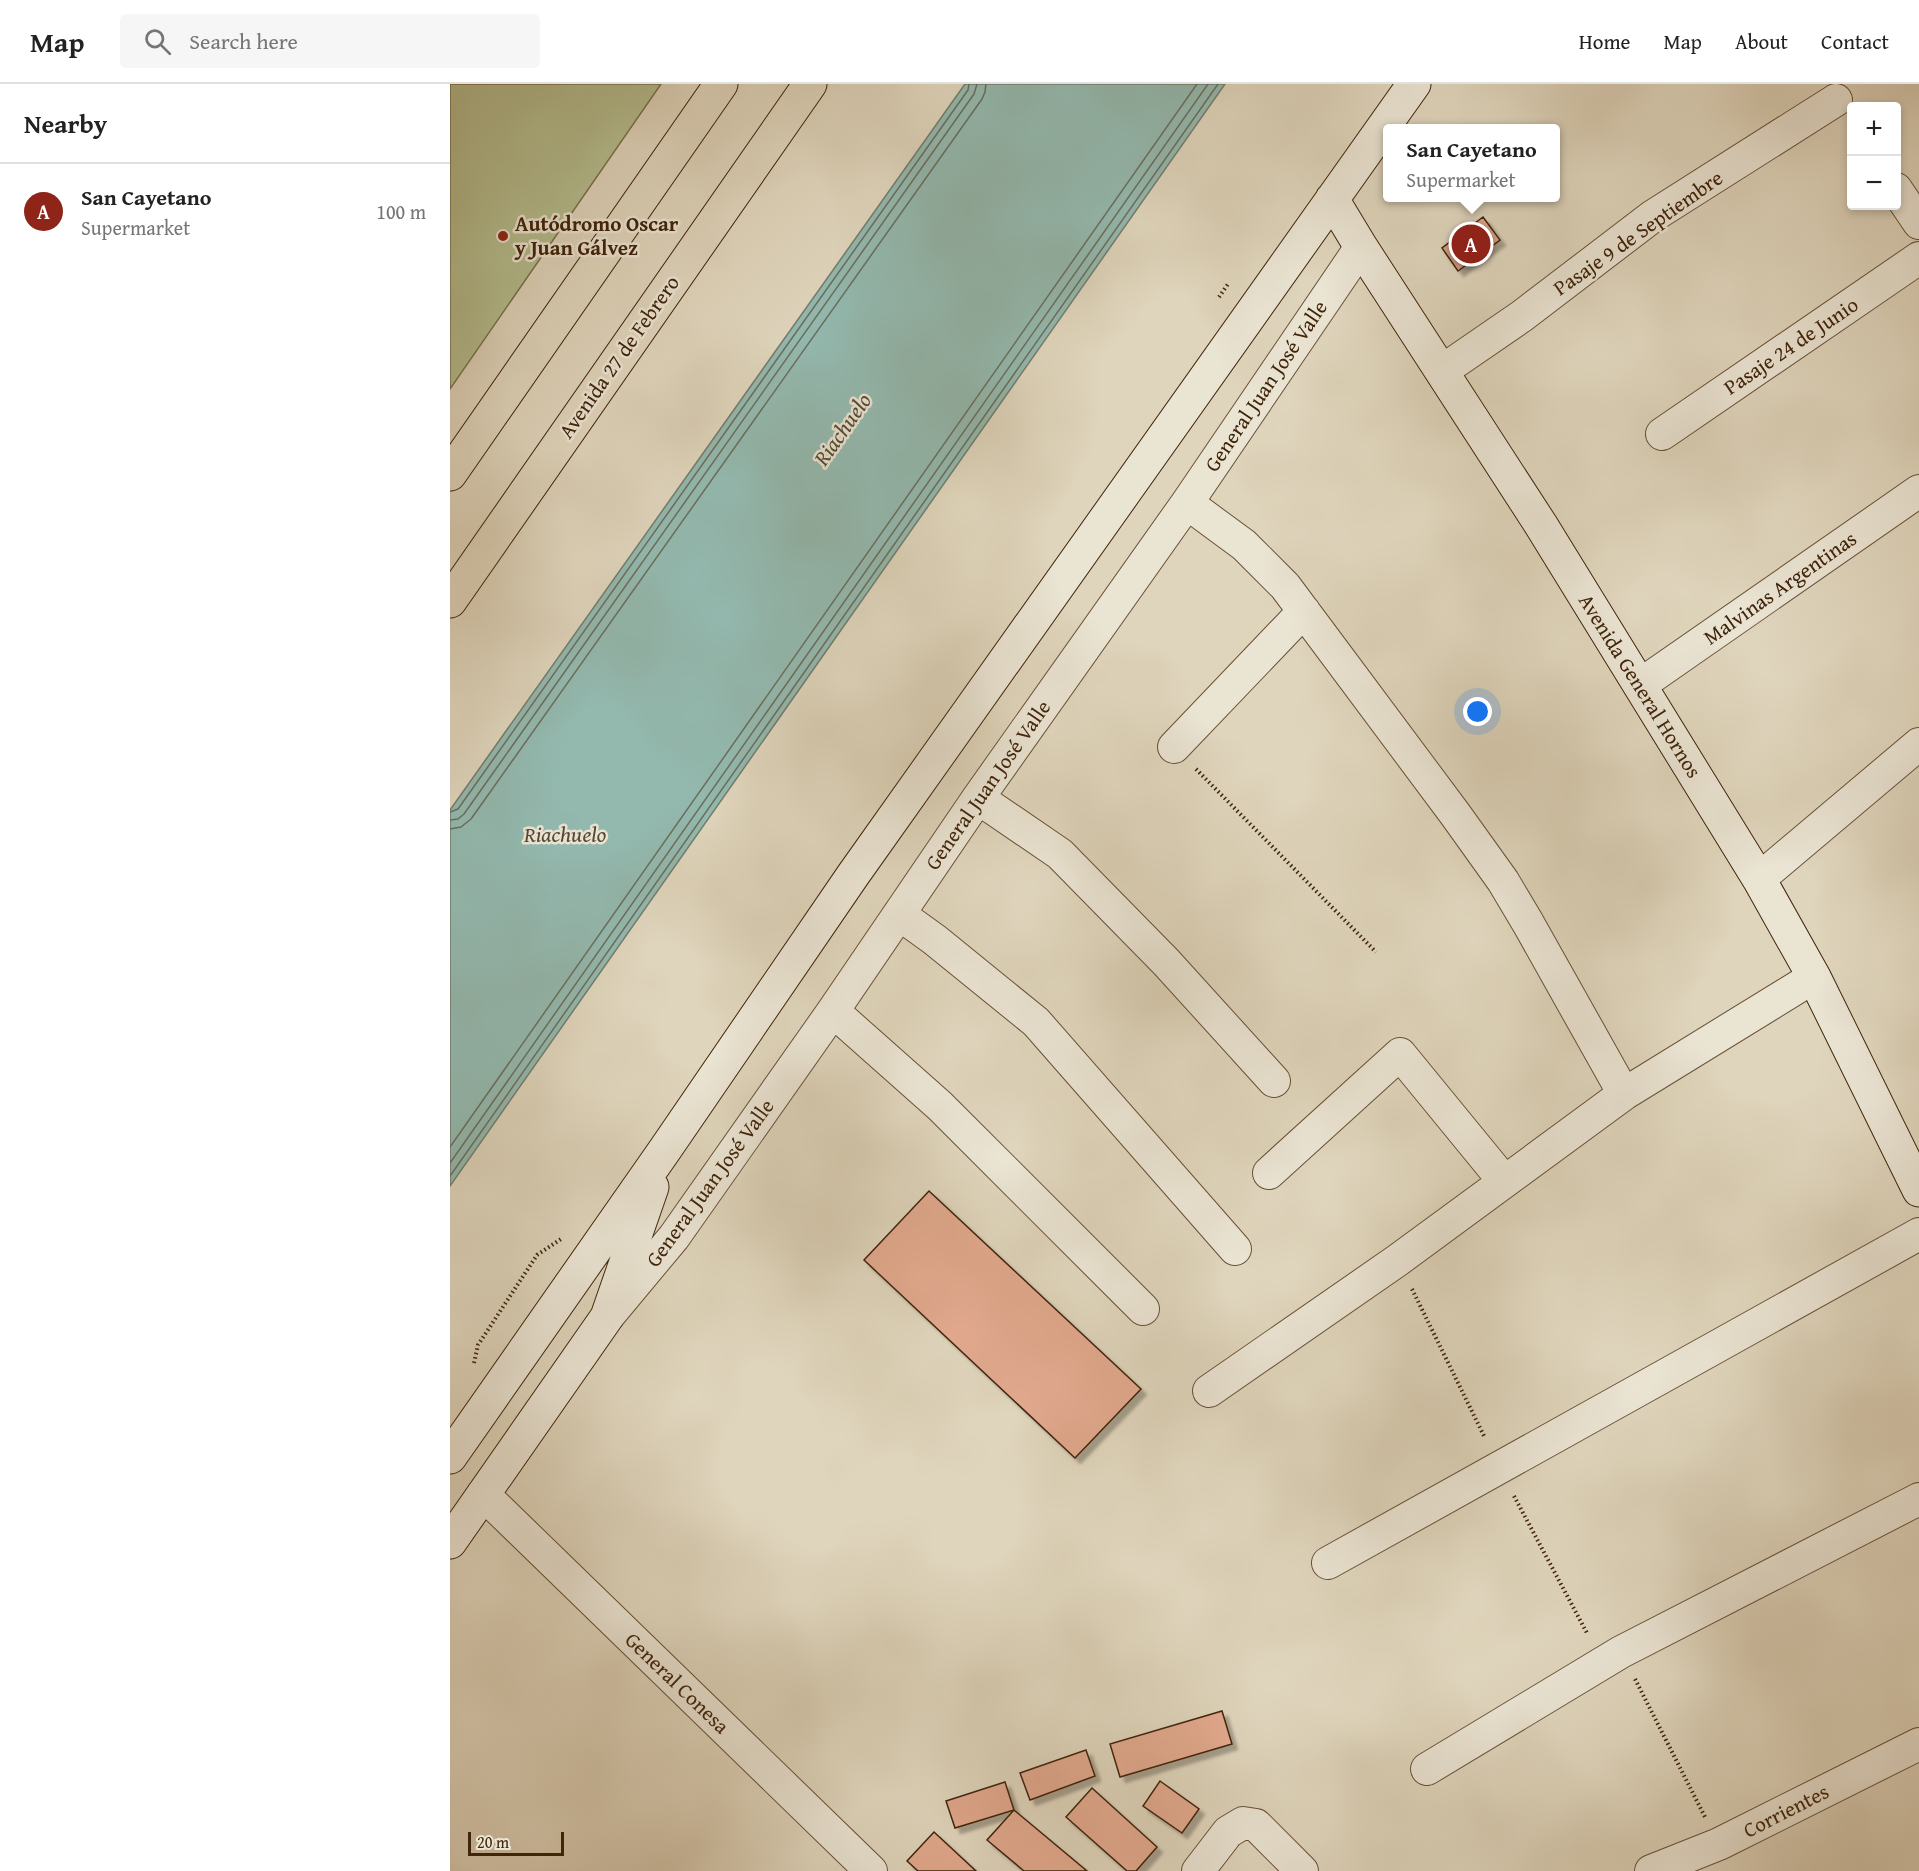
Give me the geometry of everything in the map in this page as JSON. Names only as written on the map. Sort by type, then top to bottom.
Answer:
[{"type":"main road","points":[[450,474],[721,84]]},
{"type":"main road","name":"Avenida 27 de Febrero","points":[[450,601],[810,84]]},
{"type":"main road","name":"General Juan José Valle","points":[[1385,124],[1414,84]]},
{"type":"main road","name":"General Juan José Valle","points":[[450,1457],[853,875],[1383,127]]},
{"type":"main road","name":"Avenida General Hornos","points":[[1332,199],[1541,525],[1760,879],[1814,976],[1919,1190]]},
{"type":"main road","name":"General Juan José Valle","points":[[450,1542],[607,1317],[618,1291],[664,1151]]},
{"type":"street","name":"Pasaje 9 de Septiembre","points":[[1442,371],[1522,316],[1653,216],[1838,102]]},
{"type":"street","points":[[1901,196],[1919,223]]},
{"type":"street","name":"General Juan José Valle","points":[[607,1317],[674,1237],[833,1011],[978,798],[1187,503],[1361,247]]},
{"type":"street","name":"Pasaje 24 de Junio","points":[[1662,434],[1919,258]]},
{"type":"street","name":"Malvinas Argentinas","points":[[1640,685],[1919,490]]},
{"type":"street","points":[[1187,503],[1244,545],[1286,586],[1455,814],[1503,881],[1624,1094]]},
{"type":"street","points":[[1174,747],[1304,611]]},
{"type":"street","points":[[1760,879],[1919,744]]},
{"type":"street","points":[[978,798],[1060,854],[1166,962],[1274,1081]]},
{"type":"street","points":[[899,914],[991,984],[1036,1022],[1235,1249]]},
{"type":"street","points":[[1209,1391],[1398,1260],[1624,1094],[1814,976]]},
{"type":"street","points":[[833,1011],[940,1106],[1143,1309]]},
{"type":"street","points":[[1269,1173],[1400,1054],[1504,1182]]},
{"type":"street","points":[[1328,1563],[1919,1234]]},
{"type":"street","name":"General Conesa","points":[[483,1494],[872,1871]]},
{"type":"street","points":[[1427,1769],[1621,1652],[1919,1499]]},
{"type":"street","name":"Corrientes","points":[[1651,1871],[1719,1844],[1919,1744]]},
{"type":"street","points":[[1198,1871],[1228,1832],[1243,1824],[1256,1825],[1302,1871]]},
{"type":"path","points":[[1174,747],[1376,952]]},
{"type":"path","points":[[1621,1652],[1719,1844]]},
{"type":"green space","name":"Autódromo Oscar y Juan Gálvez","points":[[450,84],[661,84],[450,389]]},
{"type":"water","name":"Riachuelo","points":[[965,84],[1225,84],[450,1186],[450,810]]},
{"type":"building","points":[[1483,217],[1500,240],[1458,271],[1442,248]]},
{"type":"building","points":[[929,1191],[1141,1389],[1075,1458],[864,1260]]},
{"type":"building","points":[[1222,1711],[1232,1744],[1120,1777],[1110,1744]]},
{"type":"building","points":[[1086,1750],[1095,1776],[1030,1800],[1020,1773]]},
{"type":"building","points":[[1160,1781],[1199,1809],[1182,1833],[1143,1806]]},
{"type":"building","points":[[1005,1782],[1014,1810],[955,1828],[946,1801]]},
{"type":"building","points":[[1092,1788],[1157,1847],[1136,1871],[1127,1871],[1066,1817]]},
{"type":"building","points":[[1014,1810],[1087,1871],[1024,1871],[987,1840]]},
{"type":"building","points":[[934,1832],[976,1871],[918,1871],[907,1861]]},
{"type":"place","name":"Autódromo Oscar y Juan Gálvez","points":[[503,236]]},
{"type":"place","name":"San Cayetano","points":[[1471,244]]}]
